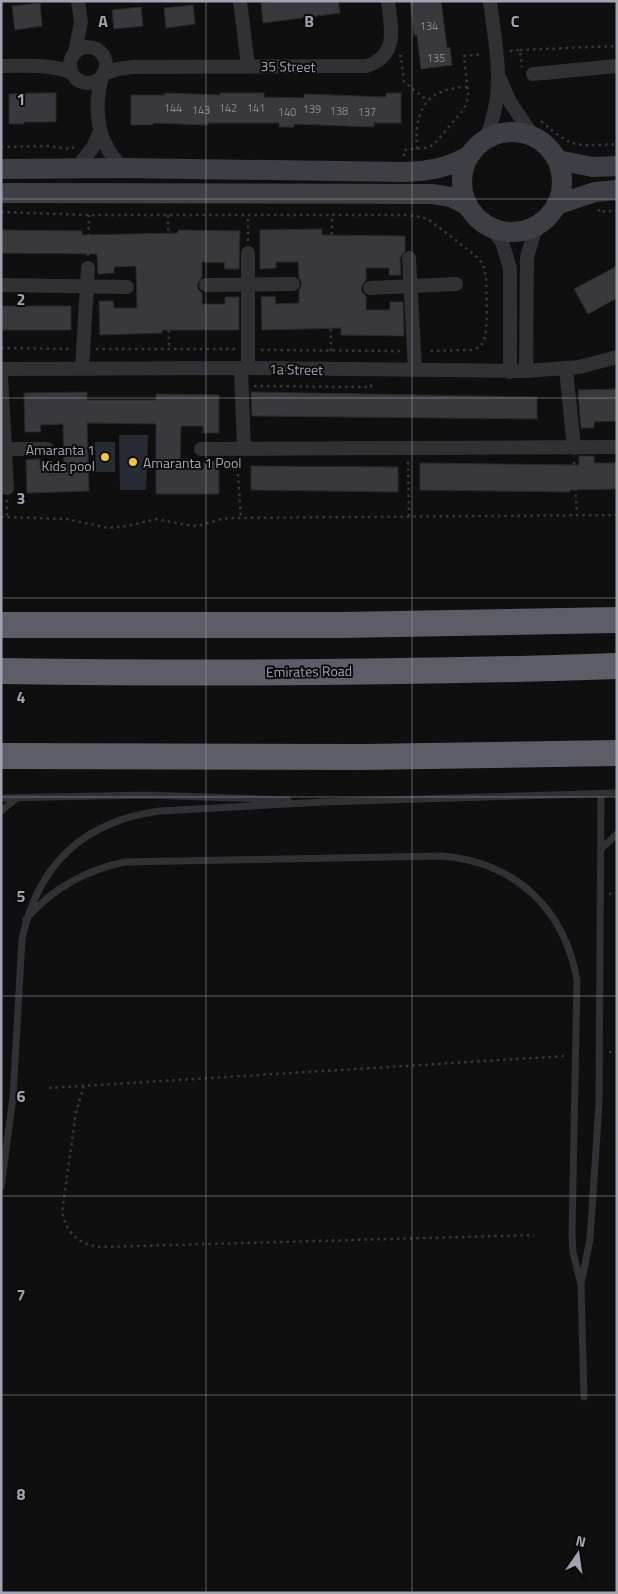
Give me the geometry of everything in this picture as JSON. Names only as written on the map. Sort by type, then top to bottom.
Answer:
[{"type":"highway","points":[[1,625],[341,625],[617,620]]},
{"type":"highway","name":"Emirates Road","points":[[1,671],[230,672],[617,666]]},
{"type":"highway","points":[[1,756],[342,757],[617,753]]},
{"type":"street","points":[[78,1],[81,22],[87,36],[95,48],[103,54],[105,59],[105,70],[102,76],[98,103],[100,132],[109,152],[124,168]]},
{"type":"street","points":[[240,1],[248,66]]},
{"type":"street","points":[[384,56],[392,37],[388,1]]},
{"type":"street","points":[[485,140],[497,102],[499,76],[490,1]]},
{"type":"street","points":[[81,22],[70,64],[77,78],[91,92],[98,103]]},
{"type":"street","points":[[46,66],[60,62],[85,46],[95,48]]},
{"type":"street","name":"35 Street","points":[[133,67],[360,67],[373,64],[384,56]]},
{"type":"street","points":[[105,59],[133,67]]},
{"type":"street","points":[[1,66],[57,67],[77,78],[93,82],[118,69],[133,67]]},
{"type":"street","points":[[532,74],[617,66]]},
{"type":"street","points":[[499,76],[510,102],[533,136]]},
{"type":"street","points":[[76,168],[93,147],[100,132]]},
{"type":"street","points":[[1,169],[124,168],[404,172],[440,169],[460,161],[485,140],[504,133],[514,132],[533,136],[551,150],[557,160],[562,178],[560,196],[549,215],[540,223],[521,230],[506,231],[491,227],[482,221],[468,206],[451,198],[432,194],[1,192]]},
{"type":"street","points":[[468,206],[462,185],[462,174],[470,154]]},
{"type":"street","points":[[557,160],[593,167],[617,166]]},
{"type":"street","points":[[556,205],[595,192],[617,190]]},
{"type":"street","points":[[526,371],[527,257],[540,223]]},
{"type":"street","points":[[491,227],[506,251],[510,268],[510,372]]},
{"type":"street","points":[[240,449],[245,368],[248,253]]},
{"type":"street","points":[[408,258],[415,370]]},
{"type":"street","points":[[82,369],[88,268]]},
{"type":"street","points":[[206,285],[293,284]]},
{"type":"street","points":[[370,288],[456,284]]},
{"type":"street","points":[[1,285],[127,287]]},
{"type":"street","name":"1a Street","points":[[1,369],[245,368],[510,372],[566,369],[591,365],[617,357]]},
{"type":"street","points":[[566,369],[574,448]]},
{"type":"street","points":[[1,375],[3,449],[7,488]]},
{"type":"street","points":[[201,449],[615,448]]},
{"type":"street","points":[[3,449],[47,449]]},
{"type":"lane","points":[[1,1187],[13,1098],[22,939],[26,919],[42,882],[64,856],[84,838],[120,819],[160,811],[323,802],[617,793]]},
{"type":"lane","points":[[584,1397],[581,1284],[588,1256],[591,1228],[599,1104],[601,794]]},
{"type":"lane","points":[[1,798],[157,796],[323,802]]},
{"type":"lane","points":[[1,811],[17,798]]},
{"type":"lane","points":[[601,849],[617,834]]},
{"type":"lane","points":[[26,919],[50,896],[78,877],[109,865],[125,862],[436,856],[473,861],[502,872],[527,889],[548,910],[564,936],[577,980],[572,1236],[576,1268],[581,1284]]},
{"type":"path","points":[[520,50],[617,46]]},
{"type":"path","points":[[384,56],[401,56],[404,82],[428,101]]},
{"type":"path","points":[[417,149],[417,121],[419,114],[428,101],[449,89],[468,87]]},
{"type":"path","points":[[1,147],[49,146],[70,148],[80,144]]},
{"type":"path","points":[[88,268],[89,214]]},
{"type":"path","points":[[331,280],[332,214]]},
{"type":"path","points":[[168,215],[169,279],[174,284],[171,290],[168,290]]},
{"type":"path","points":[[248,215],[248,253]]},
{"type":"path","points":[[168,290],[162,286],[165,280],[169,279]]},
{"type":"path","points":[[331,280],[326,283],[330,290],[331,351]]},
{"type":"path","points":[[330,290],[334,290],[336,284],[331,280]]},
{"type":"path","points":[[168,290],[168,349]]},
{"type":"path","points":[[408,448],[409,518]]},
{"type":"path","points":[[574,448],[577,515]]},
{"type":"path","points":[[240,449],[241,519]]},
{"type":"path","points":[[1,517],[67,519],[108,528],[128,526],[156,519],[193,526],[222,519],[617,515]]},
{"type":"path","points":[[600,1053],[617,1052]]},
{"type":"path","points":[[49,1088],[576,1055]]},
{"type":"path","points":[[84,1086],[76,1112],[62,1212],[67,1228],[72,1234],[91,1246],[534,1235]]},
{"type":"shaded area","name":"Amaranta 1 Pool","points":[[119,435],[148,435],[146,490],[120,490]]},
{"type":"shaded area","name":"Amaranta 1 Kids pool","points":[[95,442],[115,442],[115,472],[96,472]]},
{"type":"building","points":[[279,1],[338,1],[340,13],[263,23],[261,3]]},
{"type":"building","points":[[410,1],[441,1],[447,48],[450,47],[452,65],[421,69]]},
{"type":"building","points":[[40,3],[42,26],[15,30],[12,6]]},
{"type":"building","points":[[193,5],[195,24],[166,28],[164,8]]},
{"type":"building","points":[[141,7],[143,26],[114,29],[112,10]]},
{"type":"building","points":[[56,93],[56,122],[9,124],[9,94]]},
{"type":"building","points":[[165,93],[220,95],[220,93],[264,93],[264,97],[304,98],[304,94],[386,97],[386,93],[401,93],[401,123],[374,123],[374,127],[294,124],[294,127],[279,127],[279,123],[208,123],[208,125],[153,123],[153,125],[131,125],[131,95],[165,95]]},
{"type":"building","points":[[322,229],[322,235],[405,236],[405,251],[400,258],[401,275],[389,275],[389,268],[366,268],[366,280],[361,288],[366,296],[366,310],[390,310],[390,302],[403,302],[404,336],[341,335],[341,328],[262,330],[261,297],[275,296],[276,304],[299,303],[299,290],[302,283],[299,278],[298,262],[276,262],[276,268],[260,269],[260,230]]},
{"type":"building","points":[[1,230],[82,231],[82,235],[178,233],[178,230],[240,231],[239,269],[224,269],[225,263],[202,262],[202,277],[197,285],[202,293],[202,304],[225,304],[225,297],[239,297],[239,330],[162,330],[162,333],[100,335],[99,301],[113,301],[114,308],[137,308],[136,266],[114,267],[114,273],[98,274],[97,254],[1,253]]},
{"type":"building","points":[[617,266],[617,298],[588,314],[574,289]]},
{"type":"building","points":[[1,306],[71,306],[71,330],[1,330]]},
{"type":"building","points":[[617,389],[617,421],[594,422],[594,428],[581,428],[578,390]]},
{"type":"building","points":[[87,392],[87,400],[156,400],[156,394],[219,395],[219,433],[203,433],[203,426],[181,426],[180,468],[204,468],[204,461],[219,461],[219,494],[156,494],[156,424],[87,423],[89,491],[27,493],[26,460],[40,459],[40,467],[64,466],[63,424],[40,425],[41,432],[25,432],[24,393]]},
{"type":"building","points":[[251,392],[537,397],[537,419],[252,416]]},
{"type":"building","points":[[579,456],[594,456],[594,463],[617,463],[617,489],[570,490],[570,492],[420,490],[420,463],[579,465]]},
{"type":"building","points":[[251,466],[398,467],[398,492],[251,490]]},
{"type":"place","name":"Amaranta 1 Kids pool","points":[[105,457]]},
{"type":"place","name":"Amaranta 1 Pool","points":[[133,462]]}]
